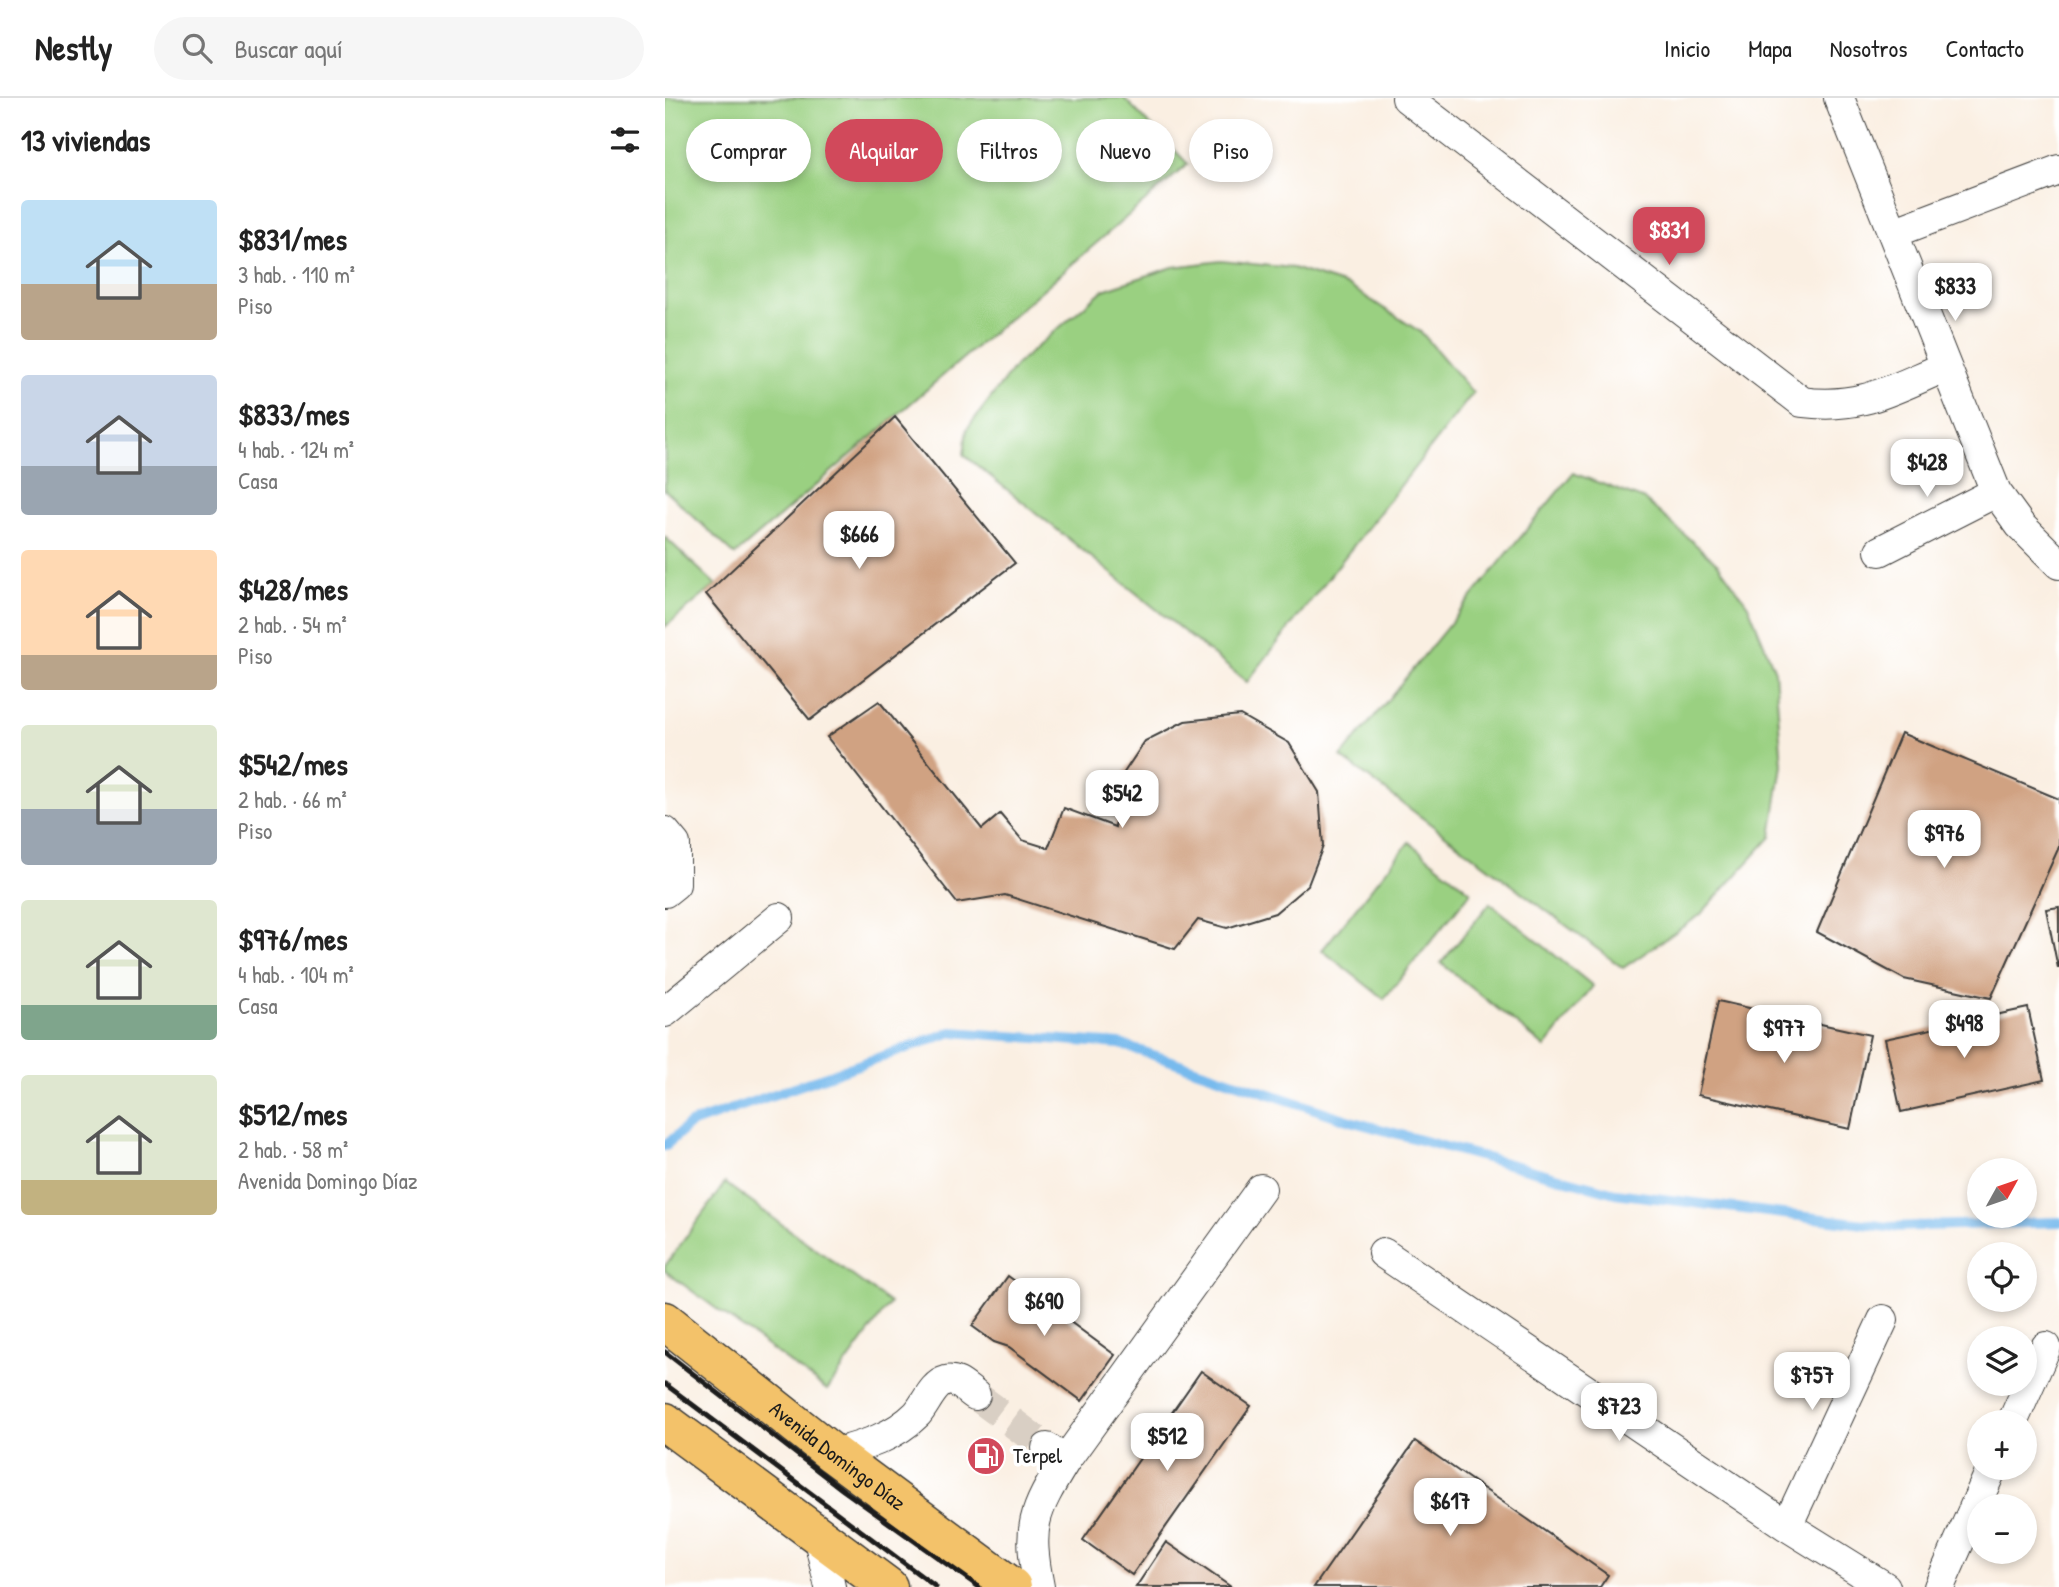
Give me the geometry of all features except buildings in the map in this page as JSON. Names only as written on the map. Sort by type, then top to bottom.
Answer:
[{"type":"main road","name":"Avenida Domingo Díaz","points":[[665,1321],[833,1454],[1012,1587]]},
{"type":"main road","points":[[665,1422],[819,1539],[888,1587]]},
{"type":"street","points":[[1407,98],[1802,402],[1831,406],[1857,403],[1945,367]]},
{"type":"street","points":[[1839,98],[1996,492],[2019,525],[2059,564]]},
{"type":"street","points":[[1893,233],[2059,170]]},
{"type":"street","points":[[1880,551],[1996,492]]},
{"type":"street","points":[[665,832],[675,844],[675,884],[665,892]]},
{"type":"street","points":[[665,1012],[779,918]]},
{"type":"street","points":[[1039,1587],[1032,1553],[1032,1527],[1056,1455],[1261,1189]]},
{"type":"street","points":[[1383,1253],[1787,1526],[1885,1587]]},
{"type":"street","points":[[1787,1526],[1883,1320]]},
{"type":"street","points":[[2018,1410],[2046,1347]]},
{"type":"street","points":[[833,1454],[870,1444],[892,1433],[917,1414],[939,1384],[947,1380],[956,1381],[975,1395]]},
{"type":"street","points":[[1939,1587],[1987,1480]]},
{"type":"street","points":[[819,1539],[831,1587]]},
{"type":"green space","points":[[665,98],[1124,98],[1144,119],[1076,119],[1076,182],[1167,182],[735,555],[665,490]]},
{"type":"green space","points":[[1175,151],[1188,164],[1175,175]]},
{"type":"green space","points":[[1221,261],[1293,268],[1349,286],[1422,333],[1473,393],[1247,682],[964,455],[967,429],[1016,365],[1103,290],[1173,267]]},
{"type":"green space","points":[[1573,473],[1645,500],[1718,564],[1748,605],[1775,671],[1782,765],[1771,837],[1700,915],[1623,968],[1341,757]]},
{"type":"green space","points":[[665,537],[716,585],[665,627]]},
{"type":"green space","points":[[1409,842],[1471,892],[1384,999],[1322,950]]},
{"type":"green space","points":[[1490,903],[1593,986],[1545,1047],[1441,963]]},
{"type":"green space","points":[[725,1183],[890,1303],[827,1390],[665,1271],[665,1266]]},
{"type":"waterway","points":[[665,1146],[690,1124],[952,1032],[1120,1044],[1354,1122],[1615,1193],[1888,1227],[2059,1222]]},
{"type":"tunnel","points":[[975,1395],[1047,1448]]},
{"type":"railway","points":[[665,1352],[843,1490],[979,1587]]},
{"type":"railway","points":[[665,1384],[936,1587]]},
{"type":"place","name":"Terpel","points":[[986,1456]]}]
